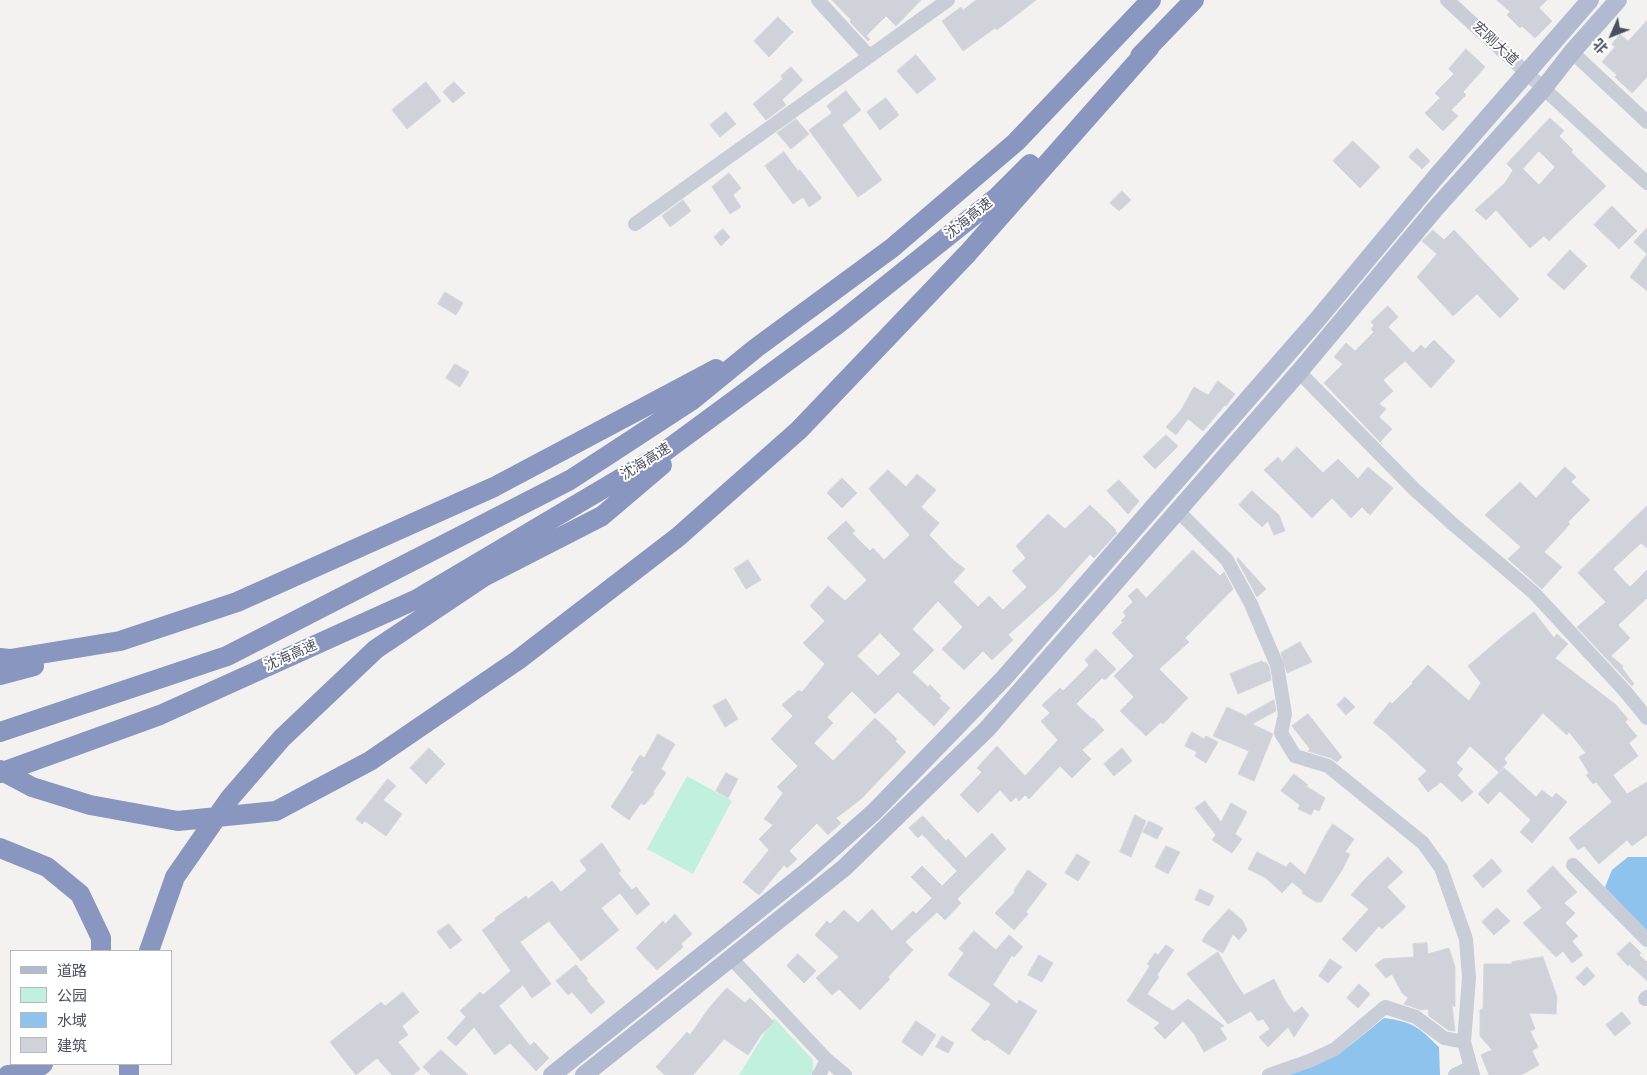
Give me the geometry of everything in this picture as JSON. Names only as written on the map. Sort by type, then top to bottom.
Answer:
[{"type":"highway","name":"沈海高速","points":[[0,732],[228,656],[570,480],[691,401],[756,348],[892,248],[1016,142],[1152,0]]},
{"type":"highway","name":"沈海高速","points":[[0,772],[160,715],[417,599],[660,455],[838,324],[997,197],[1150,47],[1194,0]]},
{"type":"highway","points":[[0,772],[32,786],[90,805],[178,821],[276,810],[370,761],[518,660],[678,537],[806,423],[968,253],[1150,47]]},
{"type":"highway","points":[[0,675],[120,641],[237,602],[494,487],[756,348]]},
{"type":"highway","points":[[149,950],[175,876],[230,798],[282,738],[376,650],[485,576],[602,516],[772,372]]},
{"type":"highway","points":[[0,658],[10,660],[120,641]]},
{"type":"highway","points":[[0,848],[47,867],[80,894],[101,938],[101,950]]},
{"type":"highway","points":[[8,1075],[30,1073],[42,1065]]},
{"type":"main road","points":[[552,1075],[806,872],[874,812],[1004,678],[1317,320],[1435,178],[1590,0]]},
{"type":"main road","points":[[584,1075],[844,868],[987,729],[1299,372],[1435,209],[1543,89],[1572,52],[1618,0]]},
{"type":"street","points":[[818,0],[869,56]]},
{"type":"street","points":[[634,224],[948,0]]},
{"type":"street","name":"宏刚大道","points":[[1447,0],[1647,183]]},
{"type":"street","points":[[1572,52],[1647,122]]},
{"type":"street","points":[[1299,372],[1414,489],[1534,593],[1624,690],[1647,718]]},
{"type":"street","points":[[1177,510],[1226,560],[1251,604],[1277,665],[1285,714],[1281,733],[1295,756],[1328,766],[1423,843],[1441,868],[1466,940],[1469,978],[1464,1042],[1472,1071],[1455,1075]]},
{"type":"street","points":[[1573,866],[1647,940]]},
{"type":"street","points":[[731,958],[827,1060],[845,1075]]},
{"type":"street","points":[[1269,1075],[1309,1061],[1335,1049],[1385,1007],[1416,1017],[1444,1038],[1464,1042]]},
{"type":"street","points":[[818,1075],[827,1060]]},
{"type":"green space","points":[[687,776],[732,801],[693,874],[647,849]]},
{"type":"green space","points":[[774,1018],[813,1060],[813,1075],[739,1075]]},
{"type":"water","points":[[1628,857],[1647,857],[1647,933],[1605,887],[1612,870]]},
{"type":"water","points":[[1384,1018],[1402,1021],[1415,1026],[1439,1047],[1440,1075],[1282,1075],[1348,1047]]},
{"type":"building","points":[[832,0],[921,0],[896,26],[886,16],[866,36],[870,39],[868,41]]},
{"type":"building","points":[[976,0],[1036,0],[997,30],[995,28],[963,51],[942,21],[961,7],[963,10]]},
{"type":"building","points":[[1497,0],[1547,0],[1539,8],[1552,21],[1535,38],[1522,26],[1520,28],[1507,15],[1510,12]]},
{"type":"building","points":[[778,17],[793,32],[769,57],[754,41]]},
{"type":"building","points":[[1647,21],[1647,77],[1632,93],[1615,77],[1617,75],[1602,62],[1615,47],[1612,44],[1620,34],[1628,41]]},
{"type":"building","points":[[1466,49],[1485,67],[1463,92],[1466,95],[1451,110],[1458,116],[1443,131],[1425,113],[1440,98],[1435,93],[1454,74],[1449,69]]},
{"type":"building","points":[[916,55],[936,79],[917,94],[897,71]]},
{"type":"building","points":[[791,67],[803,80],[782,100],[786,105],[766,120],[753,104],[783,79],[781,76]]},
{"type":"building","points":[[426,82],[441,101],[407,129],[392,110]]},
{"type":"building","points":[[454,82],[465,93],[453,103],[443,92]]},
{"type":"building","points":[[846,91],[861,110],[842,125],[882,180],[858,197],[809,130],[832,113],[827,106]]},
{"type":"building","points":[[886,98],[899,115],[880,130],[867,112]]},
{"type":"building","points":[[726,112],[736,124],[720,137],[710,125]]},
{"type":"building","points":[[1550,118],[1564,131],[1559,136],[1573,150],[1571,152],[1606,186],[1549,241],[1544,236],[1530,248],[1496,210],[1486,220],[1475,210],[1505,183],[1513,170],[1507,164]],"holes":[[[1539,151],[1555,167],[1539,185],[1523,169]]]},
{"type":"building","points":[[796,119],[809,134],[791,149],[777,133]]},
{"type":"building","points":[[1353,141],[1380,167],[1360,188],[1333,161]]},
{"type":"building","points":[[1417,148],[1430,161],[1422,169],[1409,157]]},
{"type":"building","points":[[784,152],[821,197],[821,199],[809,207],[803,197],[793,204],[765,166]]},
{"type":"building","points":[[729,173],[741,188],[733,195],[741,207],[730,214],[712,187]]},
{"type":"building","points":[[1122,191],[1131,200],[1119,211],[1110,203]]},
{"type":"building","points":[[683,200],[691,211],[670,227],[662,216]]},
{"type":"building","points":[[1612,206],[1637,231],[1619,249],[1594,225]]},
{"type":"building","points":[[1647,228],[1647,254],[1634,242]]},
{"type":"building","points":[[723,229],[730,237],[721,246],[714,237]]},
{"type":"building","points":[[1433,230],[1444,240],[1454,230],[1519,299],[1500,318],[1477,294],[1453,316],[1417,277],[1437,254],[1422,241]]},
{"type":"building","points":[[1570,250],[1587,266],[1564,290],[1547,275]]},
{"type":"building","points":[[1647,254],[1647,291],[1630,277]]},
{"type":"building","points":[[445,292],[463,303],[456,315],[438,304]]},
{"type":"building","points":[[1388,306],[1398,317],[1388,327],[1413,353],[1421,345],[1425,349],[1434,340],[1455,361],[1431,388],[1405,361],[1383,380],[1393,391],[1379,404],[1386,409],[1379,417],[1392,429],[1380,442],[1324,383],[1343,364],[1334,357],[1346,343],[1355,351],[1374,332],[1371,329],[1374,325],[1371,322]]},
{"type":"building","points":[[455,364],[469,372],[460,387],[446,378]]},
{"type":"building","points":[[1218,381],[1235,394],[1203,431],[1188,419],[1176,435],[1166,427],[1181,410],[1194,387],[1208,395]]},
{"type":"building","points":[[1166,435],[1178,446],[1155,469],[1143,457]]},
{"type":"building","points":[[1297,447],[1323,473],[1338,459],[1358,479],[1368,467],[1393,488],[1370,515],[1362,507],[1351,518],[1332,498],[1312,518],[1264,470],[1278,457],[1282,462]]},
{"type":"building","points":[[1565,467],[1576,477],[1571,482],[1590,500],[1568,522],[1570,524],[1544,552],[1562,567],[1542,589],[1508,559],[1521,547],[1485,515],[1520,482],[1536,498]]},
{"type":"building","points":[[888,470],[906,487],[917,474],[936,490],[921,507],[939,523],[929,535],[953,560],[965,569],[953,582],[978,607],[989,596],[1003,610],[1027,587],[1012,571],[1026,558],[1016,546],[1048,514],[1065,529],[1090,505],[1117,533],[1094,558],[1090,554],[1056,592],[1008,635],[1013,640],[992,660],[983,651],[964,670],[942,649],[963,627],[938,601],[912,629],[934,650],[912,672],[928,687],[930,685],[941,696],[939,698],[950,708],[934,726],[898,692],[875,714],[852,691],[827,717],[833,723],[814,743],[833,761],[875,718],[897,739],[895,741],[906,752],[861,799],[836,818],[841,823],[828,835],[817,823],[789,851],[797,859],[787,868],[784,865],[759,895],[743,882],[769,850],[759,839],[773,825],[764,819],[783,793],[777,787],[798,766],[771,739],[793,716],[782,705],[799,690],[802,692],[825,664],[803,643],[825,621],[810,606],[828,586],[845,601],[867,580],[827,538],[846,521],[855,531],[852,533],[870,551],[873,548],[884,560],[910,535],[869,489]],"holes":[[[880,633],[901,654],[878,676],[857,656]]]},
{"type":"building","points":[[842,478],[857,493],[842,508],[827,493]]},
{"type":"building","points":[[1119,480],[1139,501],[1128,514],[1107,491]]},
{"type":"building","points":[[1252,491],[1279,515],[1285,531],[1274,535],[1268,521],[1262,527],[1239,505]]},
{"type":"building","points":[[1647,506],[1647,548],[1641,543],[1613,569],[1630,587],[1647,570],[1647,598],[1618,625],[1630,638],[1611,656],[1623,666],[1622,668],[1634,684],[1632,686],[1577,627],[1606,602],[1578,573]]},
{"type":"building","points":[[1193,550],[1220,576],[1224,572],[1233,589],[1185,638],[1189,642],[1159,669],[1188,698],[1163,724],[1161,722],[1146,736],[1120,711],[1134,697],[1114,676],[1134,656],[1112,633],[1123,622],[1121,621],[1126,616],[1123,612],[1133,602],[1128,596],[1137,588],[1146,598]]},
{"type":"building","points":[[1238,558],[1266,589],[1257,597],[1237,560]]},
{"type":"building","points":[[748,560],[761,580],[746,589],[734,569]]},
{"type":"building","points":[[1534,612],[1554,638],[1557,634],[1568,644],[1555,658],[1615,704],[1628,719],[1625,722],[1637,736],[1629,743],[1638,756],[1613,775],[1627,794],[1647,782],[1647,835],[1632,846],[1627,840],[1599,864],[1584,846],[1578,850],[1569,838],[1612,802],[1596,782],[1593,784],[1586,775],[1589,773],[1579,757],[1586,753],[1569,732],[1567,735],[1543,713],[1504,759],[1507,763],[1499,772],[1470,746],[1456,763],[1463,769],[1457,775],[1473,792],[1462,802],[1441,782],[1428,792],[1418,779],[1427,771],[1373,723],[1390,702],[1392,704],[1428,665],[1469,701],[1481,683],[1468,666]]},
{"type":"building","points":[[1300,642],[1312,662],[1287,673],[1281,653]]},
{"type":"building","points":[[1096,649],[1116,669],[1105,680],[1102,678],[1076,704],[1104,730],[1082,750],[1091,759],[1072,778],[1060,766],[1029,799],[1025,795],[1019,801],[1016,797],[1011,802],[1000,790],[978,813],[960,795],[982,772],[977,768],[997,746],[1025,776],[1058,740],[1041,721],[1050,713],[1042,705],[1060,688],[1063,691],[1089,665],[1085,660]]},
{"type":"building","points":[[1262,661],[1266,662],[1269,667],[1271,680],[1238,694],[1230,674]]},
{"type":"building","points":[[1345,697],[1355,707],[1346,715],[1337,705]]},
{"type":"building","points":[[726,699],[738,719],[725,727],[713,706]]},
{"type":"building","points":[[1274,700],[1276,711],[1252,724],[1273,734],[1254,781],[1238,774],[1249,751],[1213,736],[1227,707],[1248,717],[1247,715]]},
{"type":"building","points":[[1308,714],[1342,757],[1337,762],[1331,758],[1308,751],[1310,749],[1292,726]]},
{"type":"building","points":[[1192,732],[1204,739],[1206,736],[1218,742],[1206,763],[1195,756],[1197,752],[1185,746]]},
{"type":"building","points":[[658,734],[675,744],[661,769],[666,773],[653,792],[654,794],[644,805],[641,803],[629,820],[611,807],[634,771],[631,770],[640,755],[644,758]]},
{"type":"building","points":[[429,748],[445,764],[426,784],[410,768]]},
{"type":"building","points":[[1122,748],[1132,761],[1114,776],[1104,764]]},
{"type":"building","points":[[1504,768],[1536,797],[1542,790],[1552,798],[1556,793],[1567,802],[1532,843],[1520,832],[1531,820],[1500,791],[1488,804],[1478,794]]},
{"type":"building","points":[[726,773],[738,779],[728,798],[716,791]]},
{"type":"building","points":[[1294,774],[1308,785],[1306,786],[1325,798],[1319,811],[1314,809],[1311,815],[1298,809],[1300,805],[1281,791]]},
{"type":"building","points":[[388,779],[396,786],[383,800],[402,814],[386,836],[365,821],[362,824],[356,819]]},
{"type":"building","points":[[1205,801],[1221,822],[1231,803],[1247,812],[1235,834],[1242,839],[1232,853],[1212,840],[1216,835],[1195,808]]},
{"type":"building","points":[[1135,815],[1146,821],[1131,857],[1120,852]]},
{"type":"building","points":[[923,816],[946,841],[948,839],[966,858],[992,833],[1006,849],[957,899],[961,903],[945,920],[937,912],[905,942],[913,950],[888,977],[890,979],[860,1010],[839,989],[832,995],[816,978],[839,957],[815,935],[827,921],[830,924],[844,910],[858,923],[872,909],[892,931],[913,911],[916,914],[932,898],[911,877],[922,866],[942,886],[957,871],[922,834],[918,838],[909,828]]},
{"type":"building","points":[[1149,821],[1163,828],[1157,839],[1143,832]]},
{"type":"building","points":[[1333,824],[1354,839],[1345,852],[1350,854],[1342,870],[1321,902],[1316,902],[1302,893],[1303,891],[1292,882],[1282,893],[1266,878],[1248,869],[1257,852],[1286,867],[1290,862],[1305,875]]},
{"type":"building","points":[[602,843],[621,871],[618,873],[632,890],[636,887],[650,904],[637,915],[620,893],[601,908],[619,930],[581,961],[549,921],[520,942],[551,984],[532,998],[523,985],[499,1006],[530,1046],[534,1042],[549,1058],[536,1071],[510,1043],[495,1055],[474,1027],[456,1046],[447,1038],[466,1017],[460,1011],[480,992],[483,995],[511,971],[482,930],[496,920],[495,918],[526,896],[528,899],[552,881],[561,892],[587,870],[580,861]]},
{"type":"building","points":[[1166,846],[1180,852],[1168,874],[1155,867]]},
{"type":"building","points":[[1077,854],[1090,862],[1078,881],[1065,873]]},
{"type":"building","points":[[1388,857],[1403,872],[1387,887],[1406,907],[1382,929],[1379,926],[1356,952],[1342,939],[1369,909],[1351,895]]},
{"type":"building","points":[[1492,859],[1502,871],[1483,888],[1473,876]]},
{"type":"building","points":[[1553,866],[1577,892],[1564,903],[1575,913],[1565,923],[1578,936],[1572,941],[1583,955],[1572,963],[1563,951],[1556,957],[1523,923],[1542,908],[1527,891]]},
{"type":"building","points":[[1028,870],[1047,884],[1026,912],[1028,914],[1014,930],[995,913],[1015,892]]},
{"type":"building","points":[[1200,889],[1214,896],[1209,906],[1195,900]]},
{"type":"building","points":[[1497,908],[1510,921],[1494,935],[1482,922]]},
{"type":"building","points":[[1229,909],[1242,920],[1247,930],[1239,940],[1233,934],[1223,953],[1202,941]]},
{"type":"building","points":[[675,914],[692,934],[681,944],[683,947],[657,970],[636,948],[663,921],[665,924]]},
{"type":"building","points":[[449,924],[462,940],[450,949],[437,932]]},
{"type":"building","points":[[974,931],[996,950],[1009,935],[1023,947],[1014,957],[1012,955],[993,985],[1017,1004],[1019,1000],[1037,1011],[1009,1055],[971,1030],[991,1004],[948,975],[964,953],[959,949]]},
{"type":"building","points":[[1630,942],[1641,953],[1639,955],[1647,962],[1647,981],[1629,964],[1628,966],[1617,954]]},
{"type":"building","points":[[1427,943],[1428,954],[1449,948],[1455,967],[1455,1007],[1452,1004],[1455,1031],[1448,1030],[1429,1016],[1428,1009],[1421,1010],[1404,1004],[1408,998],[1402,993],[1392,974],[1386,978],[1375,965],[1383,959],[1414,957],[1413,944]]},
{"type":"building","points":[[1166,945],[1174,950],[1147,994],[1173,1011],[1188,999],[1224,1026],[1220,1028],[1227,1039],[1204,1052],[1194,1034],[1183,1021],[1165,1039],[1154,1028],[1160,1023],[1127,1001],[1150,966],[1147,964],[1155,953],[1158,955]]},
{"type":"building","points":[[1218,952],[1244,995],[1274,979],[1284,999],[1294,1013],[1302,1007],[1309,1015],[1294,1037],[1288,1027],[1268,1047],[1259,1037],[1270,1029],[1263,1019],[1258,1021],[1251,1011],[1228,1024],[1187,974]]},
{"type":"building","points":[[798,954],[816,971],[804,983],[787,966]]},
{"type":"building","points":[[1039,955],[1053,963],[1042,982],[1028,975]]},
{"type":"building","points":[[1543,957],[1557,997],[1556,1014],[1529,1013],[1535,1029],[1530,1031],[1538,1047],[1532,1051],[1539,1065],[1521,1075],[1489,1075],[1481,1055],[1492,1050],[1480,1036],[1484,964],[1512,964],[1512,962]]},
{"type":"building","points":[[1330,959],[1342,967],[1328,983],[1319,976]]},
{"type":"building","points":[[576,965],[605,1002],[591,1014],[572,992],[568,995],[556,981]]},
{"type":"building","points":[[1587,967],[1595,976],[1584,986],[1576,978]]},
{"type":"building","points":[[1359,984],[1370,994],[1358,1008],[1347,998]]},
{"type":"building","points":[[727,988],[745,1003],[750,998],[774,1022],[761,1035],[748,1055],[724,1039],[693,1075],[665,1075],[656,1067],[687,1032],[690,1035],[709,1008]]},
{"type":"building","points":[[403,992],[419,1012],[402,1026],[408,1035],[398,1042],[420,1069],[413,1075],[392,1075],[377,1058],[356,1075],[330,1042],[381,1002],[385,1006]]},
{"type":"building","points":[[1622,1012],[1631,1023],[1615,1036],[1606,1025]]},
{"type":"building","points":[[916,1021],[936,1035],[922,1056],[902,1042]]},
{"type":"building","points":[[942,1036],[954,1043],[948,1053],[936,1047]]},
{"type":"building","points":[[441,1050],[468,1075],[431,1075],[423,1067]]}]
